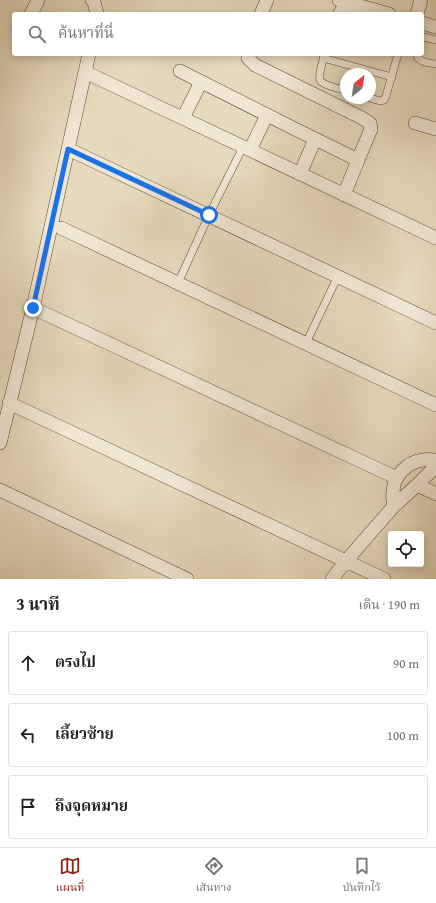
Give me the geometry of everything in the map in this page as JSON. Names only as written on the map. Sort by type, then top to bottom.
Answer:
[{"type":"street","points":[[32,12],[38,0]]},
{"type":"street","points":[[92,0],[96,12]]},
{"type":"street","points":[[262,12],[266,0]]},
{"type":"street","points":[[339,0],[382,12]]},
{"type":"street","points":[[418,12],[421,0]]},
{"type":"street","points":[[424,23],[436,26]]},
{"type":"street","points":[[0,443],[33,308],[89,56]]},
{"type":"street","points":[[248,56],[248,58],[255,65],[370,123],[371,129],[344,195]]},
{"type":"street","points":[[180,71],[358,160]]},
{"type":"street","points":[[85,72],[436,238]]},
{"type":"street","points":[[183,118],[201,82]]},
{"type":"street","points":[[247,148],[267,115]]},
{"type":"street","points":[[415,123],[436,129]]},
{"type":"street","points":[[300,174],[315,139]]},
{"type":"street","points":[[68,149],[436,323]]},
{"type":"street","points":[[61,228],[436,405]]},
{"type":"street","points":[[33,308],[397,478]]},
{"type":"street","points":[[9,404],[384,579]]},
{"type":"street","points":[[394,506],[392,493],[397,478],[402,470],[412,463],[423,460],[436,460]]},
{"type":"street","points":[[332,579],[394,506],[436,466]]},
{"type":"street","points":[[417,485],[436,494]]},
{"type":"street","points":[[0,490],[187,579]]},
{"type":"lane","points":[[337,12],[339,9],[350,12]]},
{"type":"lane","points":[[424,37],[436,40]]},
{"type":"lane","points":[[340,88],[324,84],[320,81],[319,77],[324,56],[392,77]]},
{"type":"lane","points":[[376,100],[384,100],[386,96],[397,56]]},
{"type":"lane","points":[[417,56],[423,62],[436,64]]},
{"type":"lane","points":[[178,283],[209,215],[247,148]]},
{"type":"lane","points":[[306,343],[338,276]]},
{"type":"route","points":[[33,308],[68,149],[209,215]]}]
